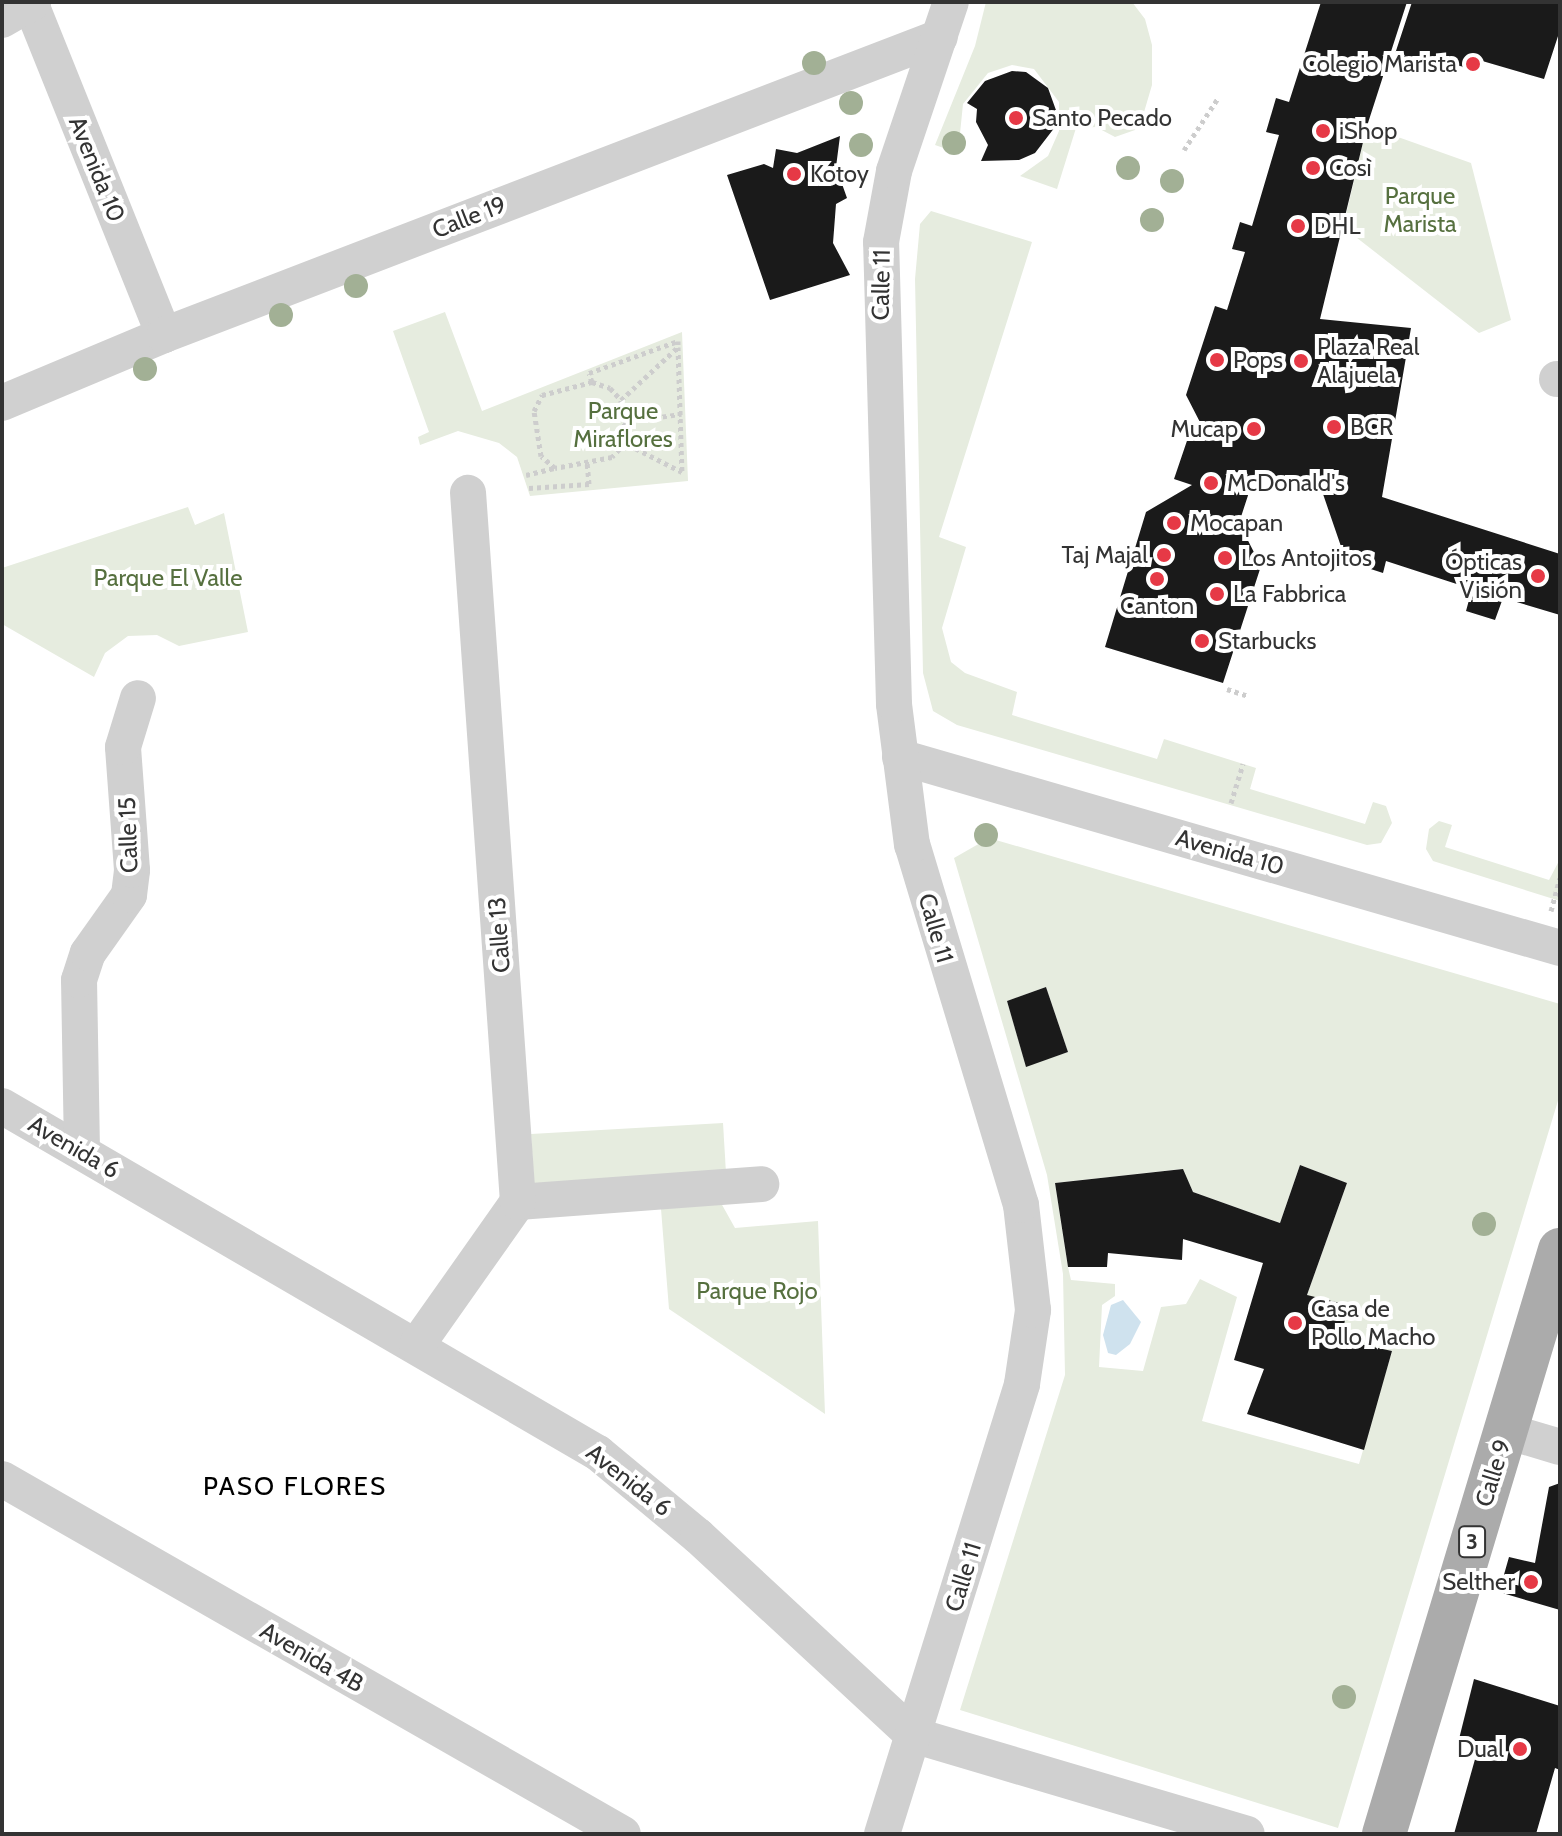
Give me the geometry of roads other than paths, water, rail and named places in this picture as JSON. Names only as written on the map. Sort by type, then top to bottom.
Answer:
[{"type":"main road","name":"Calle 9","points":[[1384,1834],[1560,1250]]},
{"type":"street","points":[[2,20],[31,2]]},
{"type":"street","name":"Avenida 10","points":[[31,2],[164,335]]},
{"type":"street","name":"Calle 11","points":[[882,1834],[1022,1384],[1033,1310],[1021,1205],[912,845],[893,689],[881,242],[894,171],[951,2]]},
{"type":"street","name":"Calle 19","points":[[2,403],[164,335],[940,37]]},
{"type":"street","name":"Calle 13","points":[[468,493],[518,1202]]},
{"type":"street","name":"Calle 15","points":[[82,1151],[79,980],[88,953],[129,895],[132,870],[123,747],[138,698]]},
{"type":"street","name":"Avenida 10","points":[[900,757],[1560,948]]},
{"type":"street","name":"Avenida 6","points":[[2,1106],[417,1345],[618,1468],[913,1735],[1247,1834]]},
{"type":"street","points":[[417,1345],[518,1202],[761,1184]]},
{"type":"street","points":[[1506,1431],[1560,1447]]},
{"type":"street","name":"Avenida 4B","points":[[2,1479],[623,1834]]},
{"type":"water","points":[[1123,1300],[1141,1322],[1130,1344],[1116,1355],[1108,1353],[1103,1335],[1111,1305]]},
{"type":"place","name":"Colegio Marista","points":[[1473,64]]},
{"type":"place","name":"Santo Pecado","points":[[1016,118]]},
{"type":"place","name":"iShop","points":[[1323,131]]},
{"type":"place","name":"Così","points":[[1313,168]]},
{"type":"place","name":"Kotoy","points":[[794,174]]},
{"type":"place","name":"DHL","points":[[1298,226]]},
{"type":"place","name":"Pops","points":[[1217,360]]},
{"type":"place","name":"Plaza Real Alajuela","points":[[1301,361]]},
{"type":"place","name":"BCR","points":[[1334,427]]},
{"type":"place","name":"Mucap","points":[[1254,429]]},
{"type":"place","name":"McDonald's","points":[[1211,483]]},
{"type":"place","name":"Mocapan","points":[[1174,523]]},
{"type":"place","name":"Taj Majal","points":[[1164,555]]},
{"type":"place","name":"Los Antojitos","points":[[1225,558]]},
{"type":"place","name":"Ópticas Visión","points":[[1538,576]]},
{"type":"place","name":"Canton","points":[[1157,579]]},
{"type":"place","name":"La Fabbrica","points":[[1217,594]]},
{"type":"place","name":"Starbucks","points":[[1202,641]]},
{"type":"place","name":"Casa de Pollo Macho","points":[[1295,1323]]},
{"type":"place","name":"Selther","points":[[1531,1582]]},
{"type":"place","name":"Dual","points":[[1520,1749]]},
{"type":"district","name":"PASO FLORES","points":[[295,1487]]},
{"type":"park label","name":"Parque Marista","points":[[1420,210]]},
{"type":"park label","name":"Parque Miraflores","points":[[623,425]]},
{"type":"park label","name":"Parque El Valle","points":[[168,578]]},
{"type":"park label","name":"Parque Rojo","points":[[757,1291]]}]
